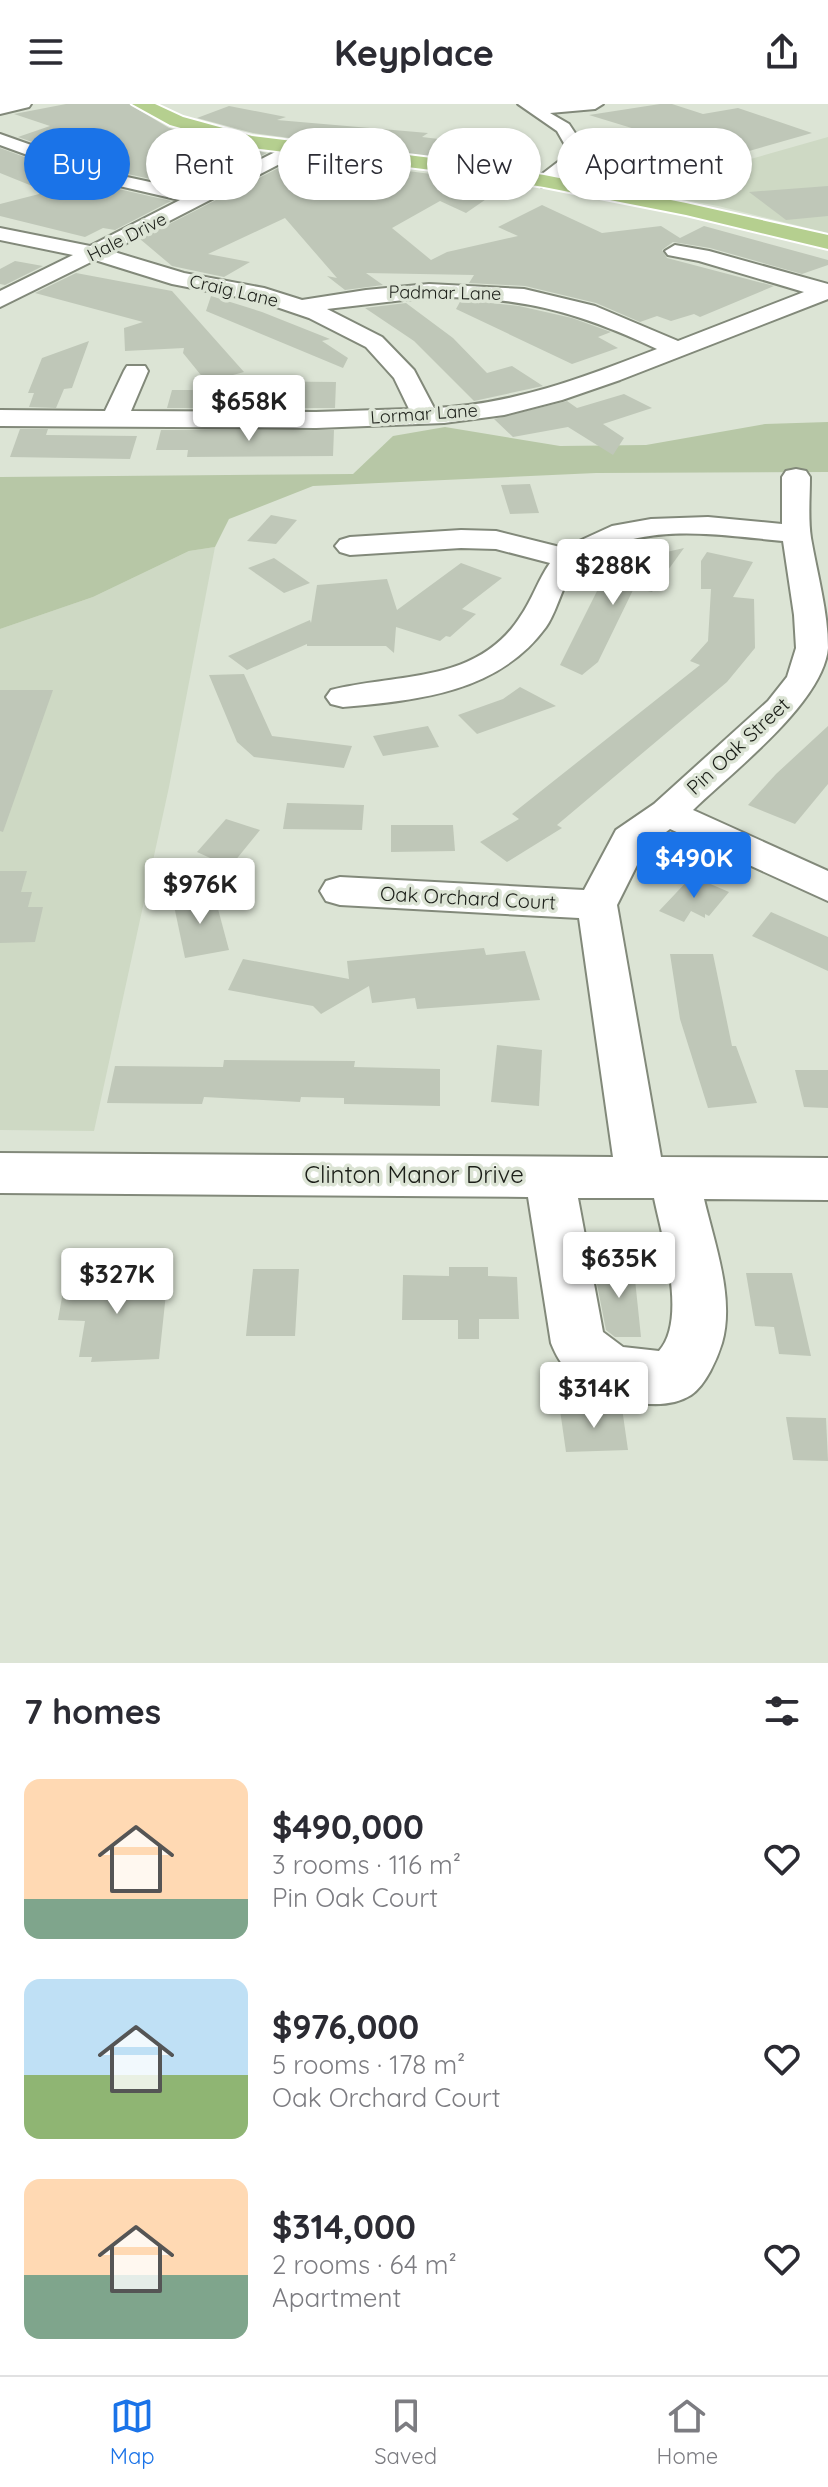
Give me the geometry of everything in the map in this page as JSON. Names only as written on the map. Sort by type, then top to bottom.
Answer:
[{"type":"main road","points":[[141,104],[207,130],[278,145]]},
{"type":"main road","points":[[411,162],[652,200],[828,242]]},
{"type":"street","points":[[0,109],[23,104]]},
{"type":"street","points":[[536,106],[595,104]]},
{"type":"street","points":[[536,106],[563,128],[574,145],[572,160],[551,182]]},
{"type":"street","points":[[0,139],[108,178],[146,187]]},
{"type":"street","name":"Hale Drive","points":[[0,300],[198,200]]},
{"type":"street","name":"Craig Lane","points":[[0,234],[95,253],[143,270],[249,292],[302,307],[374,342],[405,375],[425,416]]},
{"type":"street","points":[[675,251],[702,255],[827,292]]},
{"type":"street","name":"Padmar Lane","points":[[302,307],[379,292],[443,289],[501,293],[557,302],[676,349]]},
{"type":"street","name":"Lormar Lane","points":[[0,418],[316,420],[425,416],[504,407],[553,395],[827,292]]},
{"type":"street","points":[[115,418],[136,371]]},
{"type":"street","name":"Pin Oak Street","points":[[597,905],[630,839],[667,813],[780,708],[803,678],[812,648],[796,534],[796,477]]},
{"type":"street","points":[[343,697],[438,685],[477,671],[510,651],[528,631],[567,558],[612,535],[643,526],[686,525],[796,534]]},
{"type":"street","points":[[350,546],[461,539],[496,540],[567,558]]},
{"type":"street","points":[[667,813],[828,887]]},
{"type":"street","name":"Oak Orchard Court","points":[[340,891],[597,905]]},
{"type":"street","points":[[549,1175],[578,1343],[592,1361],[614,1371],[652,1378],[672,1376],[688,1359],[696,1340],[699,1319],[657,1176],[597,905]]},
{"type":"street","name":"Clinton Manor Drive","points":[[0,1173],[828,1179]]},
{"type":"shaded area","points":[[828,137],[828,233],[686,200],[752,200],[752,159]]},
{"type":"shaded area","points":[[828,422],[828,472],[596,473],[313,486],[229,519],[215,547],[189,551],[93,597],[0,629],[0,477],[353,474],[393,436],[445,427],[560,446],[646,445],[765,424]]},
{"type":"shaded area","points":[[215,547],[169,787],[94,1131],[0,1130],[0,629],[93,597],[189,551]]},
{"type":"building","points":[[66,104],[129,104],[169,128],[146,128],[146,178],[130,175],[130,128],[44,128],[50,126],[14,114]]},
{"type":"building","points":[[660,104],[672,104],[703,114],[738,108],[812,133],[752,150],[752,128],[632,128],[589,115]]},
{"type":"building","points":[[229,106],[286,117],[277,120],[370,128],[278,128],[278,136],[262,134],[262,128],[234,128],[197,118]]},
{"type":"building","points":[[411,132],[427,133],[422,137],[427,138],[427,156],[411,154]]},
{"type":"building","points":[[0,148],[24,157],[24,183],[0,173]]},
{"type":"building","points":[[278,168],[278,200],[411,200],[411,171],[427,173],[427,200],[485,200],[466,213],[440,201],[392,228],[431,260],[447,252],[518,236],[498,227],[542,205],[602,233],[661,226],[680,238],[704,226],[828,260],[828,265],[802,274],[710,248],[673,242],[662,250],[667,258],[774,286],[700,317],[694,314],[671,321],[657,316],[640,322],[596,303],[525,286],[469,283],[474,275],[366,273],[383,285],[345,290],[327,276],[337,278],[285,218],[208,254],[250,262],[224,277],[172,266],[140,239],[216,200],[262,200],[262,176]]},
{"type":"building","points":[[828,186],[828,216],[786,220],[752,192]]},
{"type":"building","points":[[130,192],[146,195],[146,200],[171,201],[115,230],[103,228],[85,237],[0,216],[0,204],[24,198],[130,200]]},
{"type":"building","points":[[15,261],[43,266],[5,285],[0,284],[0,269]]},
{"type":"building","points":[[76,273],[172,291],[244,372],[211,381],[336,382],[335,408],[167,408],[172,390],[213,390],[183,353],[184,348],[125,351],[124,328],[143,322],[35,293]]},
{"type":"building","points":[[211,296],[330,339],[322,341],[348,358],[343,368],[206,311]]},
{"type":"building","points":[[461,300],[519,306],[572,318],[611,332],[598,337],[618,348],[572,364],[456,309]]},
{"type":"building","points":[[406,303],[453,338],[487,373],[512,366],[543,386],[474,401],[414,341],[365,308]]},
{"type":"building","points":[[89,341],[72,388],[64,389],[56,408],[29,407],[34,393],[28,393],[42,358]]},
{"type":"building","points":[[624,394],[652,408],[603,424],[624,438],[613,455],[568,427],[513,437],[494,419],[567,401],[577,408]]},
{"type":"building","points":[[20,429],[48,429],[46,435],[137,436],[130,459],[10,457]]},
{"type":"building","points":[[161,430],[334,430],[333,456],[187,457],[188,450],[156,450]]},
{"type":"building","points":[[530,484],[539,513],[510,514],[501,485]]},
{"type":"building","points":[[271,515],[297,520],[276,544],[247,541]]},
{"type":"building","points":[[684,548],[652,592],[634,588],[598,662],[582,675],[560,665],[610,565]]},
{"type":"building","points":[[707,552],[753,562],[733,597],[754,599],[755,648],[727,682],[557,825],[562,828],[507,862],[480,842],[519,819],[512,814],[700,665],[690,661],[708,641],[711,589],[701,589],[701,561]]},
{"type":"building","points":[[274,558],[310,583],[284,593],[248,568]]},
{"type":"building","points":[[461,563],[502,578],[462,609],[476,614],[450,637],[446,636],[440,641],[396,627],[394,653],[386,646],[307,644],[247,670],[228,656],[310,620],[311,623],[317,585],[387,579],[397,610]]},
{"type":"building","points":[[244,674],[272,736],[352,746],[344,768],[254,757],[237,742],[209,675]]},
{"type":"building","points":[[520,687],[556,706],[477,734],[458,715],[503,699]]},
{"type":"building","points":[[0,690],[53,690],[3,832],[0,831]]},
{"type":"building","points":[[428,726],[439,747],[383,756],[373,736]]},
{"type":"building","points":[[828,726],[828,784],[795,824],[748,805],[776,774]]},
{"type":"building","points":[[287,803],[364,805],[362,830],[283,829]]},
{"type":"building","points":[[226,819],[260,830],[230,867],[197,852]]},
{"type":"building","points":[[391,825],[453,825],[455,851],[391,852]]},
{"type":"building","points":[[0,871],[27,871],[21,892],[32,892],[28,907],[43,907],[35,942],[0,943]]},
{"type":"building","points":[[692,876],[729,892],[709,916],[705,914],[705,918],[691,911],[684,922],[659,911]]},
{"type":"building","points":[[214,894],[229,950],[185,958],[173,901]]},
{"type":"building","points":[[771,912],[828,937],[828,971],[752,936]]},
{"type":"building","points":[[484,948],[486,955],[525,951],[540,1000],[417,1009],[415,998],[372,1003],[369,986],[321,1014],[313,1006],[228,990],[243,959],[349,979],[347,961]]},
{"type":"building","points":[[670,954],[713,954],[732,1046],[736,1046],[757,1103],[708,1108],[680,1019]]},
{"type":"building","points":[[497,1045],[542,1050],[539,1106],[491,1102]]},
{"type":"building","points":[[224,1060],[355,1061],[354,1067],[440,1069],[440,1106],[344,1104],[344,1098],[301,1097],[300,1102],[204,1097],[202,1104],[107,1103],[115,1066],[223,1067]]},
{"type":"building","points":[[795,1070],[828,1070],[828,1108],[804,1107]]},
{"type":"building","points":[[599,1263],[620,1263],[621,1270],[634,1270],[641,1337],[615,1337],[606,1330],[594,1269],[599,1269]]},
{"type":"building","points":[[449,1267],[488,1267],[488,1276],[517,1277],[519,1319],[479,1319],[479,1339],[458,1339],[458,1320],[402,1320],[403,1275],[449,1276]]},
{"type":"building","points":[[253,1269],[299,1269],[295,1336],[246,1336]]},
{"type":"building","points":[[746,1273],[792,1273],[811,1356],[779,1354],[774,1327],[755,1326]]},
{"type":"building","points":[[168,1275],[159,1359],[91,1362],[92,1357],[79,1357],[85,1321],[58,1320],[65,1280],[90,1279],[91,1276]]},
{"type":"building","points":[[622,1408],[628,1450],[566,1452],[560,1410]]},
{"type":"building","points":[[786,1417],[826,1418],[828,1461],[793,1460]]}]
